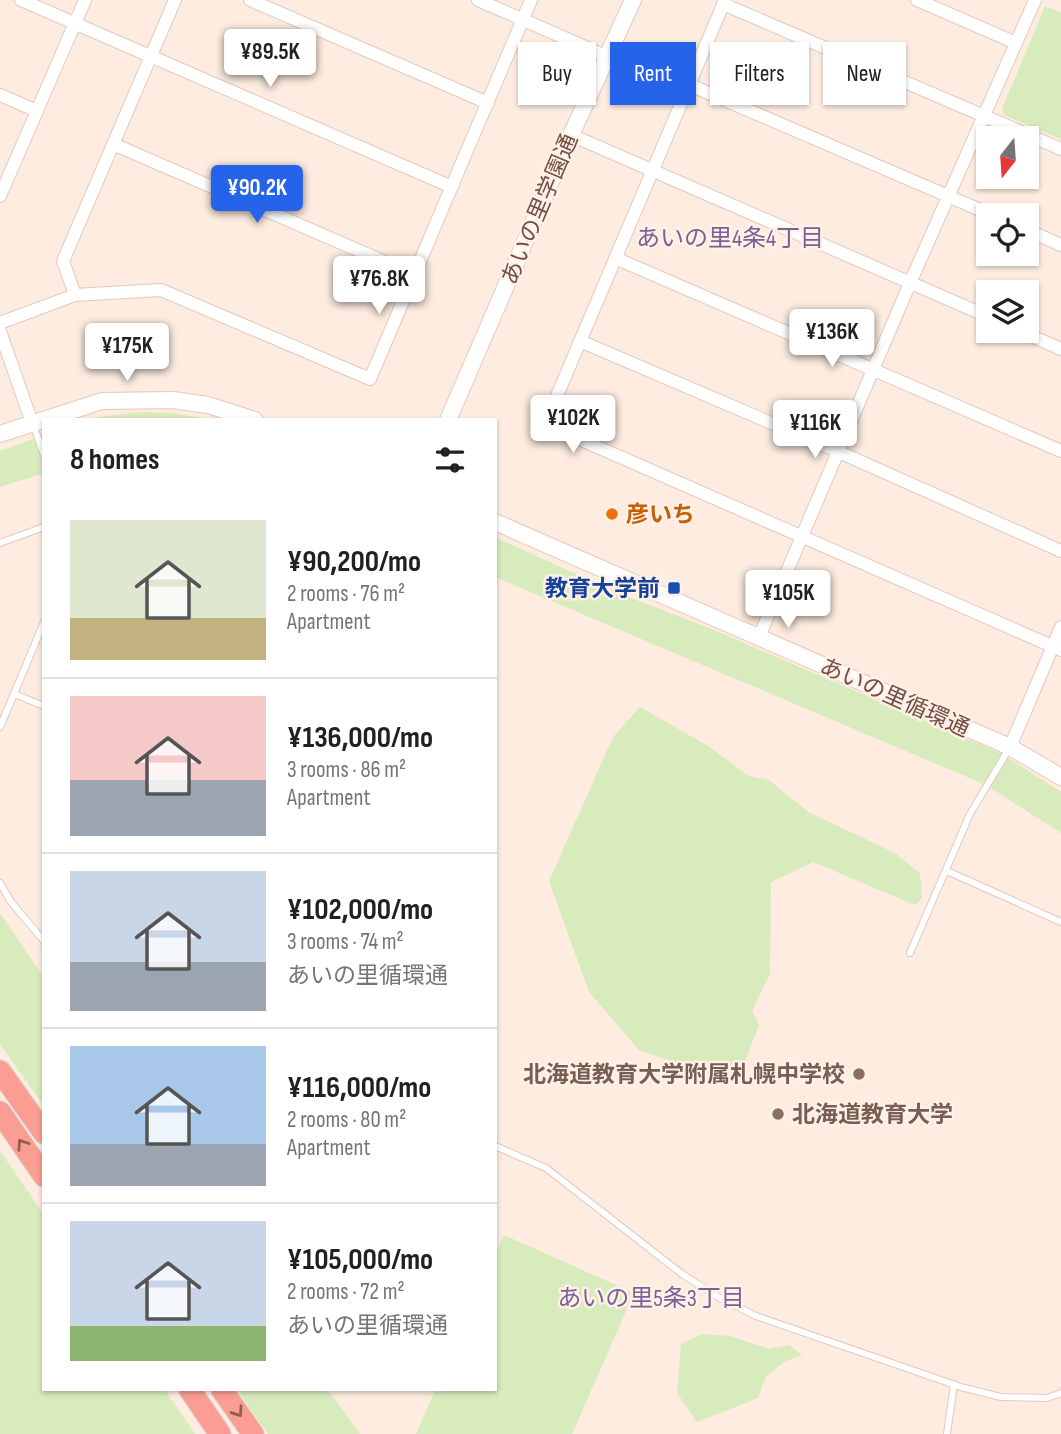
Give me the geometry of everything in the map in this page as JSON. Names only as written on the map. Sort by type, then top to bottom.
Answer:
[{"type":"highway","points":[[0,1070],[42,1130]]},
{"type":"highway","points":[[0,1112],[42,1173]]},
{"type":"highway","points":[[191,1391],[220,1434]]},
{"type":"highway","points":[[223,1391],[253,1434]]},
{"type":"street","points":[[21,0],[452,187]]},
{"type":"street","points":[[0,194],[85,0]]},
{"type":"street","points":[[75,295],[62,261],[175,0]]},
{"type":"street","points":[[250,0],[488,103]]},
{"type":"street","points":[[478,0],[608,57]]},
{"type":"street","points":[[0,323],[75,295],[161,290],[370,379],[531,0]]},
{"type":"street","name":"あいの里学園通","points":[[449,418],[571,135],[633,0]]},
{"type":"street","points":[[917,0],[1016,43]]},
{"type":"street","points":[[759,637],[910,283],[1035,0]]},
{"type":"street","points":[[696,70],[724,2],[1061,149]]},
{"type":"street","points":[[696,88],[976,208]]},
{"type":"street","points":[[0,95],[37,111]]},
{"type":"street","points":[[681,105],[650,171],[545,424],[1057,648]]},
{"type":"street","points":[[571,135],[976,311]]},
{"type":"street","points":[[113,144],[415,275]]},
{"type":"street","points":[[1039,235],[1061,245]]},
{"type":"street","points":[[615,258],[1061,451]]},
{"type":"street","points":[[0,331],[32,423]]},
{"type":"street","points":[[1039,339],[1061,349]]},
{"type":"street","points":[[580,341],[1061,551]]},
{"type":"street","points":[[48,418],[102,401],[173,400],[208,405],[249,418]]},
{"type":"street","points":[[0,434],[42,420]]},
{"type":"street","name":"あいの里循環通","points":[[497,523],[1010,747],[1061,777]]},
{"type":"street","points":[[1010,747],[1057,648],[1061,627]]},
{"type":"lane","points":[[32,423],[42,450]]},
{"type":"lane","points":[[0,543],[42,528]]},
{"type":"lane","points":[[0,727],[42,627]]},
{"type":"lane","points":[[14,694],[42,705]]},
{"type":"lane","points":[[909,953],[970,814],[1010,747]]},
{"type":"lane","points":[[947,871],[1061,922]]},
{"type":"lane","points":[[0,883],[11,902],[42,939]]},
{"type":"lane","points":[[497,1147],[546,1168],[682,1274],[718,1297],[756,1316],[954,1384],[1001,1397],[1047,1398],[1061,1393]]},
{"type":"lane","points":[[947,1434],[954,1384]]},
{"type":"green space","points":[[1045,6],[1061,13],[1061,139],[1040,130],[1040,126],[1030,126],[1004,115],[1002,109]]},
{"type":"green space","points":[[142,412],[203,418],[98,418]]},
{"type":"green space","points":[[42,436],[42,474],[0,487],[0,451]]},
{"type":"green space","points":[[497,538],[616,592],[714,630],[1002,754],[1061,792],[1061,833],[986,785],[497,578]]},
{"type":"green space","points":[[640,707],[708,746],[749,776],[769,780],[808,812],[895,853],[920,873],[922,898],[915,905],[813,862],[771,882],[770,974],[752,1011],[759,1025],[742,1069],[707,1074],[639,1050],[589,992],[549,881],[613,737]]},
{"type":"green space","points":[[0,913],[42,975],[42,1103],[0,1044]]},
{"type":"green space","points":[[0,1151],[42,1212],[42,1391],[166,1391],[195,1434],[0,1434]]},
{"type":"green space","points":[[504,1235],[634,1293],[572,1434],[416,1434],[435,1391],[497,1391],[497,1250]]},
{"type":"green space","points":[[702,1334],[730,1336],[769,1349],[789,1345],[802,1355],[786,1361],[766,1376],[758,1398],[697,1422],[677,1393],[681,1344]]},
{"type":"green space","points":[[238,1391],[329,1391],[360,1434],[268,1434]]},
{"type":"place","name":"彦いち","points":[[612,514]]},
{"type":"place","name":"教育大学前","points":[[674,588]]},
{"type":"place","name":"北海道教育大学附属札幌中学校","points":[[859,1074]]},
{"type":"place","name":"北海道教育大学","points":[[778,1114]]},
{"type":"district","name":"あいの里4条4丁目","points":[[730,238]]},
{"type":"district","name":"あいの里5条3丁目","points":[[651,1298]]}]
